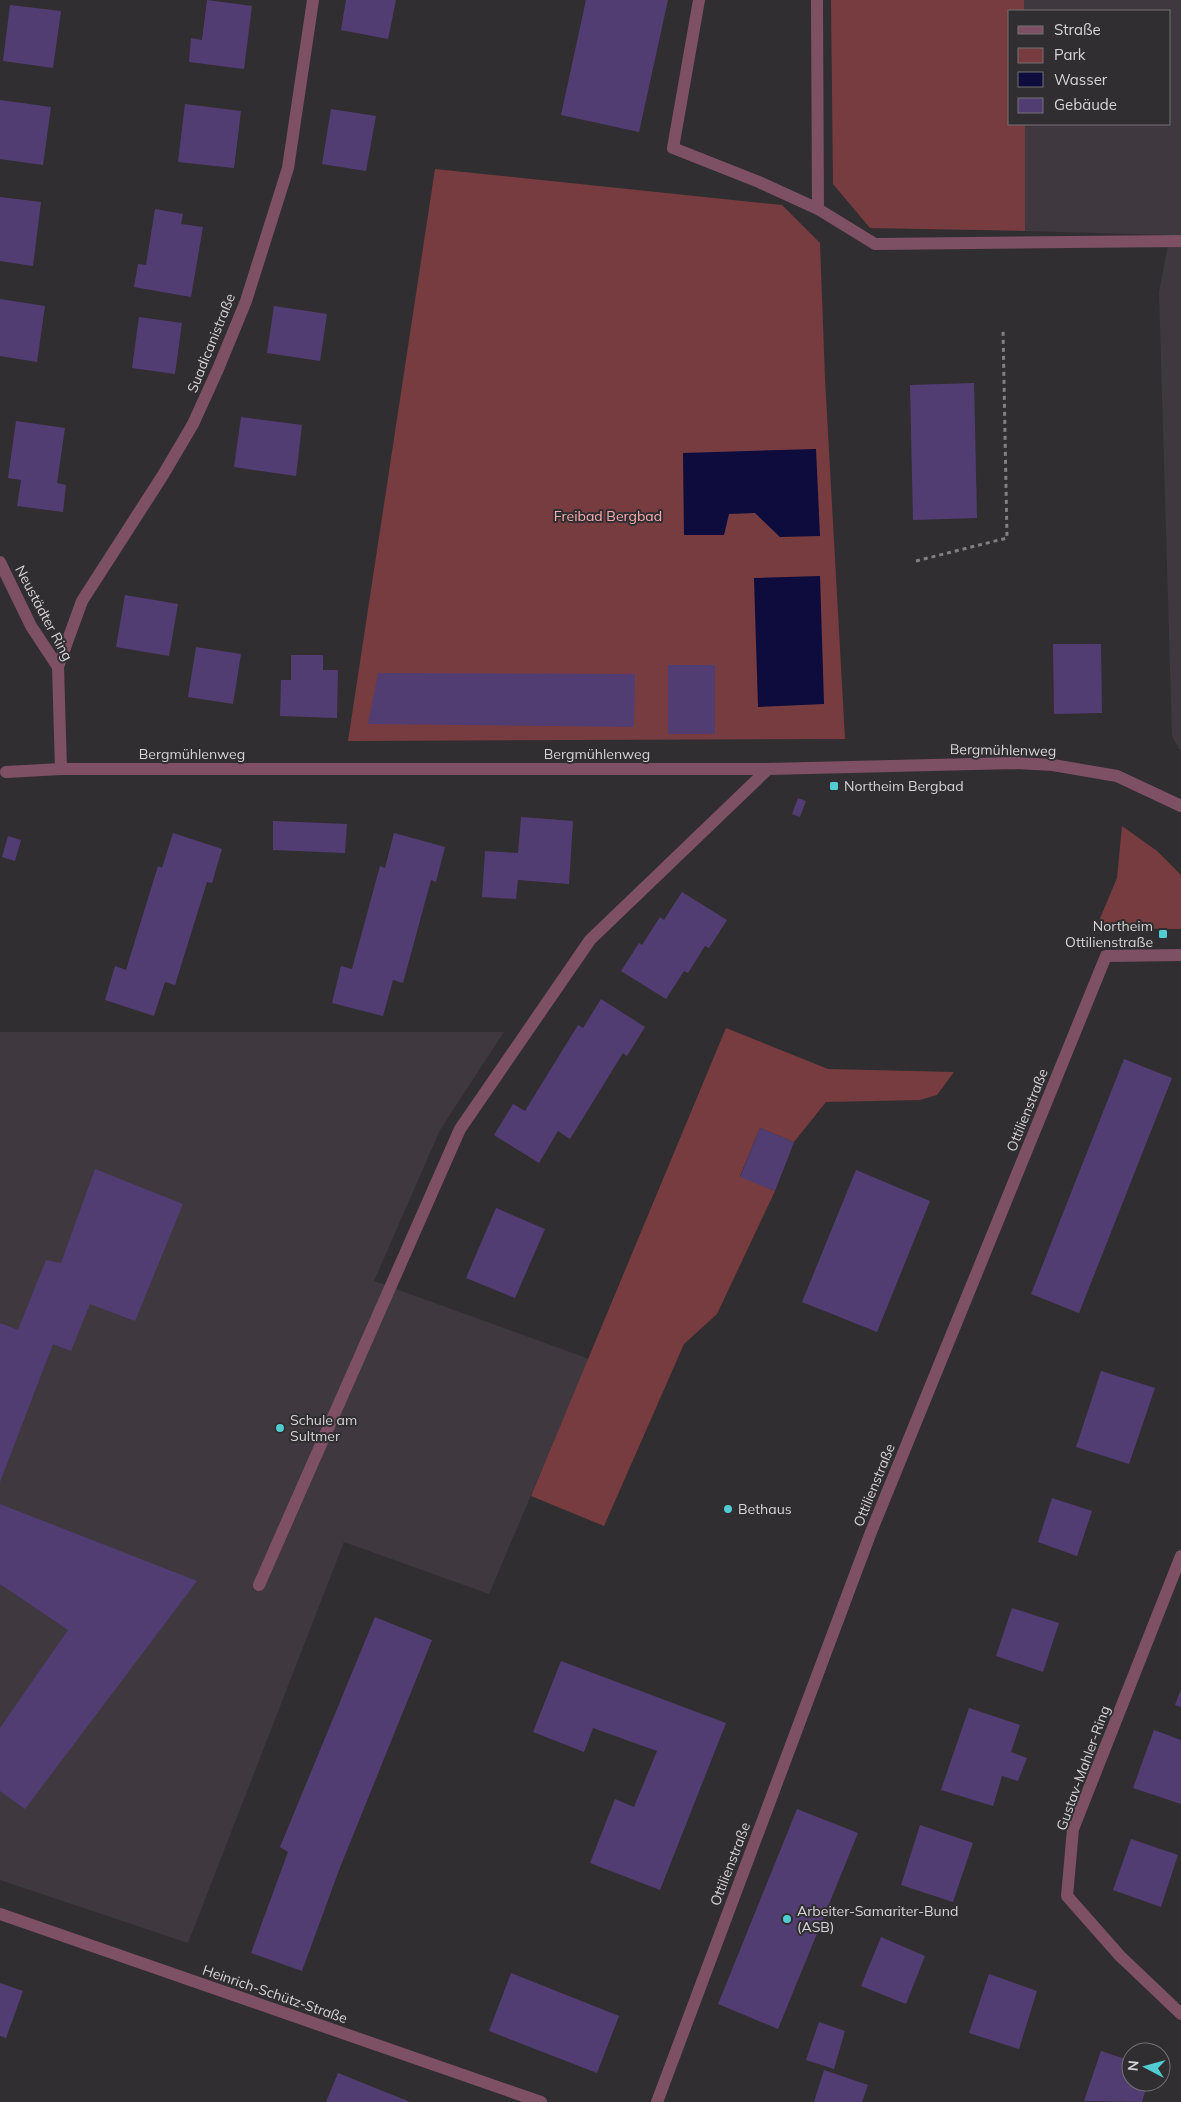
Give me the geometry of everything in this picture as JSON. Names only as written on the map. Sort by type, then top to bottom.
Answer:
[{"type":"street","name":"Suadicanistraße","points":[[58,667],[82,601],[164,475],[193,424],[246,301],[288,168],[313,0]]},
{"type":"street","points":[[699,0],[673,148],[759,182],[818,209],[875,244],[1181,241]]},
{"type":"street","points":[[817,0],[818,209]]},
{"type":"street","name":"Neustädter Ring","points":[[0,562],[31,626],[58,667],[62,769]]},
{"type":"street","name":"Bergmühlenweg","points":[[6,772],[62,769],[768,769],[1015,763],[1053,765],[1117,776],[1181,806]]},
{"type":"street","points":[[259,1585],[460,1129],[590,940],[768,769]]},
{"type":"street","name":"Ottilienstraße","points":[[657,2102],[871,1532],[1106,956],[1181,955]]},
{"type":"street","name":"Gustav-Mahler-Ring","points":[[1181,1556],[1073,1829],[1067,1896],[1120,1956],[1181,2014]]},
{"type":"street","name":"Heinrich-Schütz-Straße","points":[[0,1914],[541,2102]]},
{"type":"path","points":[[916,561],[1007,538],[1002,330]]},
{"type":"shaded area","points":[[1024,0],[1181,0],[1181,752],[1172,736],[1159,292],[1170,235],[1025,231],[1025,125],[1171,125],[1171,10],[1024,10]]},
{"type":"shaded area","name":"Schule am Sultmer","points":[[0,1032],[504,1032],[440,1130],[374,1281],[589,1359],[489,1594],[344,1542],[188,1943],[0,1880]]},
{"type":"green space","points":[[831,0],[1024,0],[1024,10],[1008,10],[1008,125],[1025,125],[1025,231],[870,228],[833,184]]},
{"type":"green space","name":"Freibad Bergbad","points":[[435,169],[782,205],[820,243],[825,379],[845,739],[348,741]]},
{"type":"green space","points":[[1122,826],[1157,851],[1181,875],[1181,929],[1096,928],[1117,878]]},
{"type":"green space","points":[[726,1028],[828,1069],[954,1072],[937,1095],[920,1100],[826,1102],[794,1142],[760,1128],[740,1176],[775,1191],[717,1314],[684,1344],[604,1526],[531,1496]]},
{"type":"water","points":[[816,449],[820,536],[780,537],[755,513],[729,514],[724,535],[684,535],[683,453]]},
{"type":"water","points":[[820,576],[824,704],[758,707],[754,578]]},
{"type":"building","points":[[207,0],[252,6],[244,69],[189,62],[191,38],[202,40]]},
{"type":"building","points":[[346,0],[396,0],[388,39],[341,30]]},
{"type":"building","points":[[586,0],[668,0],[639,132],[561,115]]},
{"type":"building","points":[[10,5],[61,11],[53,68],[3,61]]},
{"type":"building","points":[[0,100],[51,107],[43,165],[0,159]]},
{"type":"building","points":[[185,104],[241,111],[234,168],[178,162]]},
{"type":"building","points":[[331,109],[376,116],[366,171],[322,164]]},
{"type":"building","points":[[0,197],[41,202],[33,266],[0,261]]},
{"type":"building","points":[[155,209],[183,214],[181,224],[203,227],[191,297],[134,287],[138,264],[146,265]]},
{"type":"building","points":[[0,299],[45,306],[37,362],[0,356]]},
{"type":"building","points":[[274,306],[327,314],[320,361],[267,353]]},
{"type":"building","points":[[139,317],[182,323],[175,374],[132,368]]},
{"type":"building","points":[[974,383],[977,518],[913,520],[910,385]]},
{"type":"building","points":[[241,417],[302,425],[296,476],[234,467]]},
{"type":"building","points":[[16,421],[65,428],[57,483],[66,485],[63,512],[17,506],[21,480],[8,478]]},
{"type":"building","points":[[125,595],[178,604],[169,656],[116,647]]},
{"type":"building","points":[[1053,644],[1101,644],[1102,713],[1054,714]]},
{"type":"building","points":[[196,647],[241,654],[233,704],[188,697]]},
{"type":"building","points":[[291,655],[323,655],[323,670],[338,670],[337,718],[280,716],[281,680],[291,680]]},
{"type":"building","points":[[668,665],[715,665],[715,734],[668,734]]},
{"type":"building","points":[[378,673],[635,674],[634,727],[368,724]]},
{"type":"building","points":[[798,798],[806,801],[800,817],[792,814]]},
{"type":"building","points":[[521,817],[573,821],[569,884],[518,880],[516,899],[482,897],[485,851],[518,853]]},
{"type":"building","points":[[273,821],[347,824],[345,853],[273,850]]},
{"type":"building","points":[[173,833],[222,849],[212,883],[207,882],[175,985],[165,982],[154,1016],[105,1000],[115,966],[126,970],[158,866],[162,868]]},
{"type":"building","points":[[394,833],[445,847],[436,882],[431,880],[403,983],[393,980],[383,1016],[332,1003],[341,966],[352,969],[380,866],[385,868]]},
{"type":"building","points":[[8,836],[21,840],[15,861],[2,857]]},
{"type":"building","points":[[682,892],[727,920],[709,948],[705,946],[688,973],[684,971],[666,999],[621,971],[639,943],[642,945],[660,917],[664,920]]},
{"type":"building","points":[[601,999],[645,1027],[627,1056],[623,1053],[570,1139],[558,1131],[539,1163],[494,1135],[513,1104],[525,1111],[578,1025],[583,1028]]},
{"type":"building","points":[[1124,1059],[1172,1078],[1079,1313],[1031,1294]]},
{"type":"building","points":[[760,1128],[794,1142],[775,1191],[740,1177]]},
{"type":"building","points":[[95,1169],[183,1204],[135,1321],[90,1304],[71,1351],[53,1344],[0,1482],[0,1323],[18,1330],[46,1260],[61,1263]]},
{"type":"building","points":[[856,1170],[930,1201],[877,1332],[802,1302]]},
{"type":"building","points":[[496,1208],[545,1229],[515,1298],[466,1278]]},
{"type":"building","points":[[1101,1371],[1155,1388],[1129,1464],[1076,1447]]},
{"type":"building","points":[[1052,1498],[1092,1511],[1077,1556],[1038,1542]]},
{"type":"building","points":[[0,1504],[197,1581],[25,1809],[0,1791],[0,1728],[68,1630],[0,1584]]},
{"type":"building","points":[[1012,1608],[1059,1623],[1043,1672],[996,1656]]},
{"type":"building","points":[[375,1617],[432,1640],[339,1870],[302,1971],[251,1953],[288,1852],[280,1847]]},
{"type":"building","points":[[561,1661],[726,1723],[660,1890],[590,1863],[615,1799],[634,1807],[657,1751],[593,1728],[584,1752],[533,1732]]},
{"type":"building","points":[[1181,1689],[1181,1707],[1175,1705]]},
{"type":"building","points":[[969,1708],[1020,1725],[1011,1752],[1027,1758],[1018,1781],[1002,1776],[993,1806],[941,1790]]},
{"type":"building","points":[[1154,1730],[1181,1740],[1181,1804],[1133,1788]]},
{"type":"building","name":"Arbeiter-Samariter-Bund (ASB)","points":[[797,1809],[858,1833],[778,2029],[718,2004]]},
{"type":"building","points":[[920,1825],[973,1843],[953,1902],[901,1885]]},
{"type":"building","points":[[1131,1839],[1178,1855],[1161,1907],[1113,1890]]},
{"type":"building","points":[[881,1937],[925,1956],[906,2004],[861,1986]]},
{"type":"building","points":[[511,1973],[619,2016],[597,2073],[489,2031]]},
{"type":"building","points":[[989,1974],[1037,1991],[1019,2049],[969,2033]]},
{"type":"building","points":[[0,1983],[23,1991],[6,2038],[0,2036]]},
{"type":"building","points":[[819,2022],[845,2031],[834,2069],[806,2060]]},
{"type":"building","points":[[1101,2051],[1121,2058],[1121,2092],[1145,2092],[1142,2102],[1084,2101]]},
{"type":"building","points":[[824,2070],[868,2085],[862,2102],[814,2102]]},
{"type":"building","points":[[338,2073],[410,2102],[326,2102]]},
{"type":"place","name":"Northeim Bergbad","points":[[834,786]]},
{"type":"place","name":"Northeim Ottilienstraße","points":[[1163,934]]},
{"type":"place","name":"Schule am Sultmer","points":[[280,1428]]},
{"type":"place","name":"Bethaus","points":[[728,1509]]},
{"type":"place","name":"Arbeiter-Samariter-Bund (ASB)","points":[[787,1919]]}]
